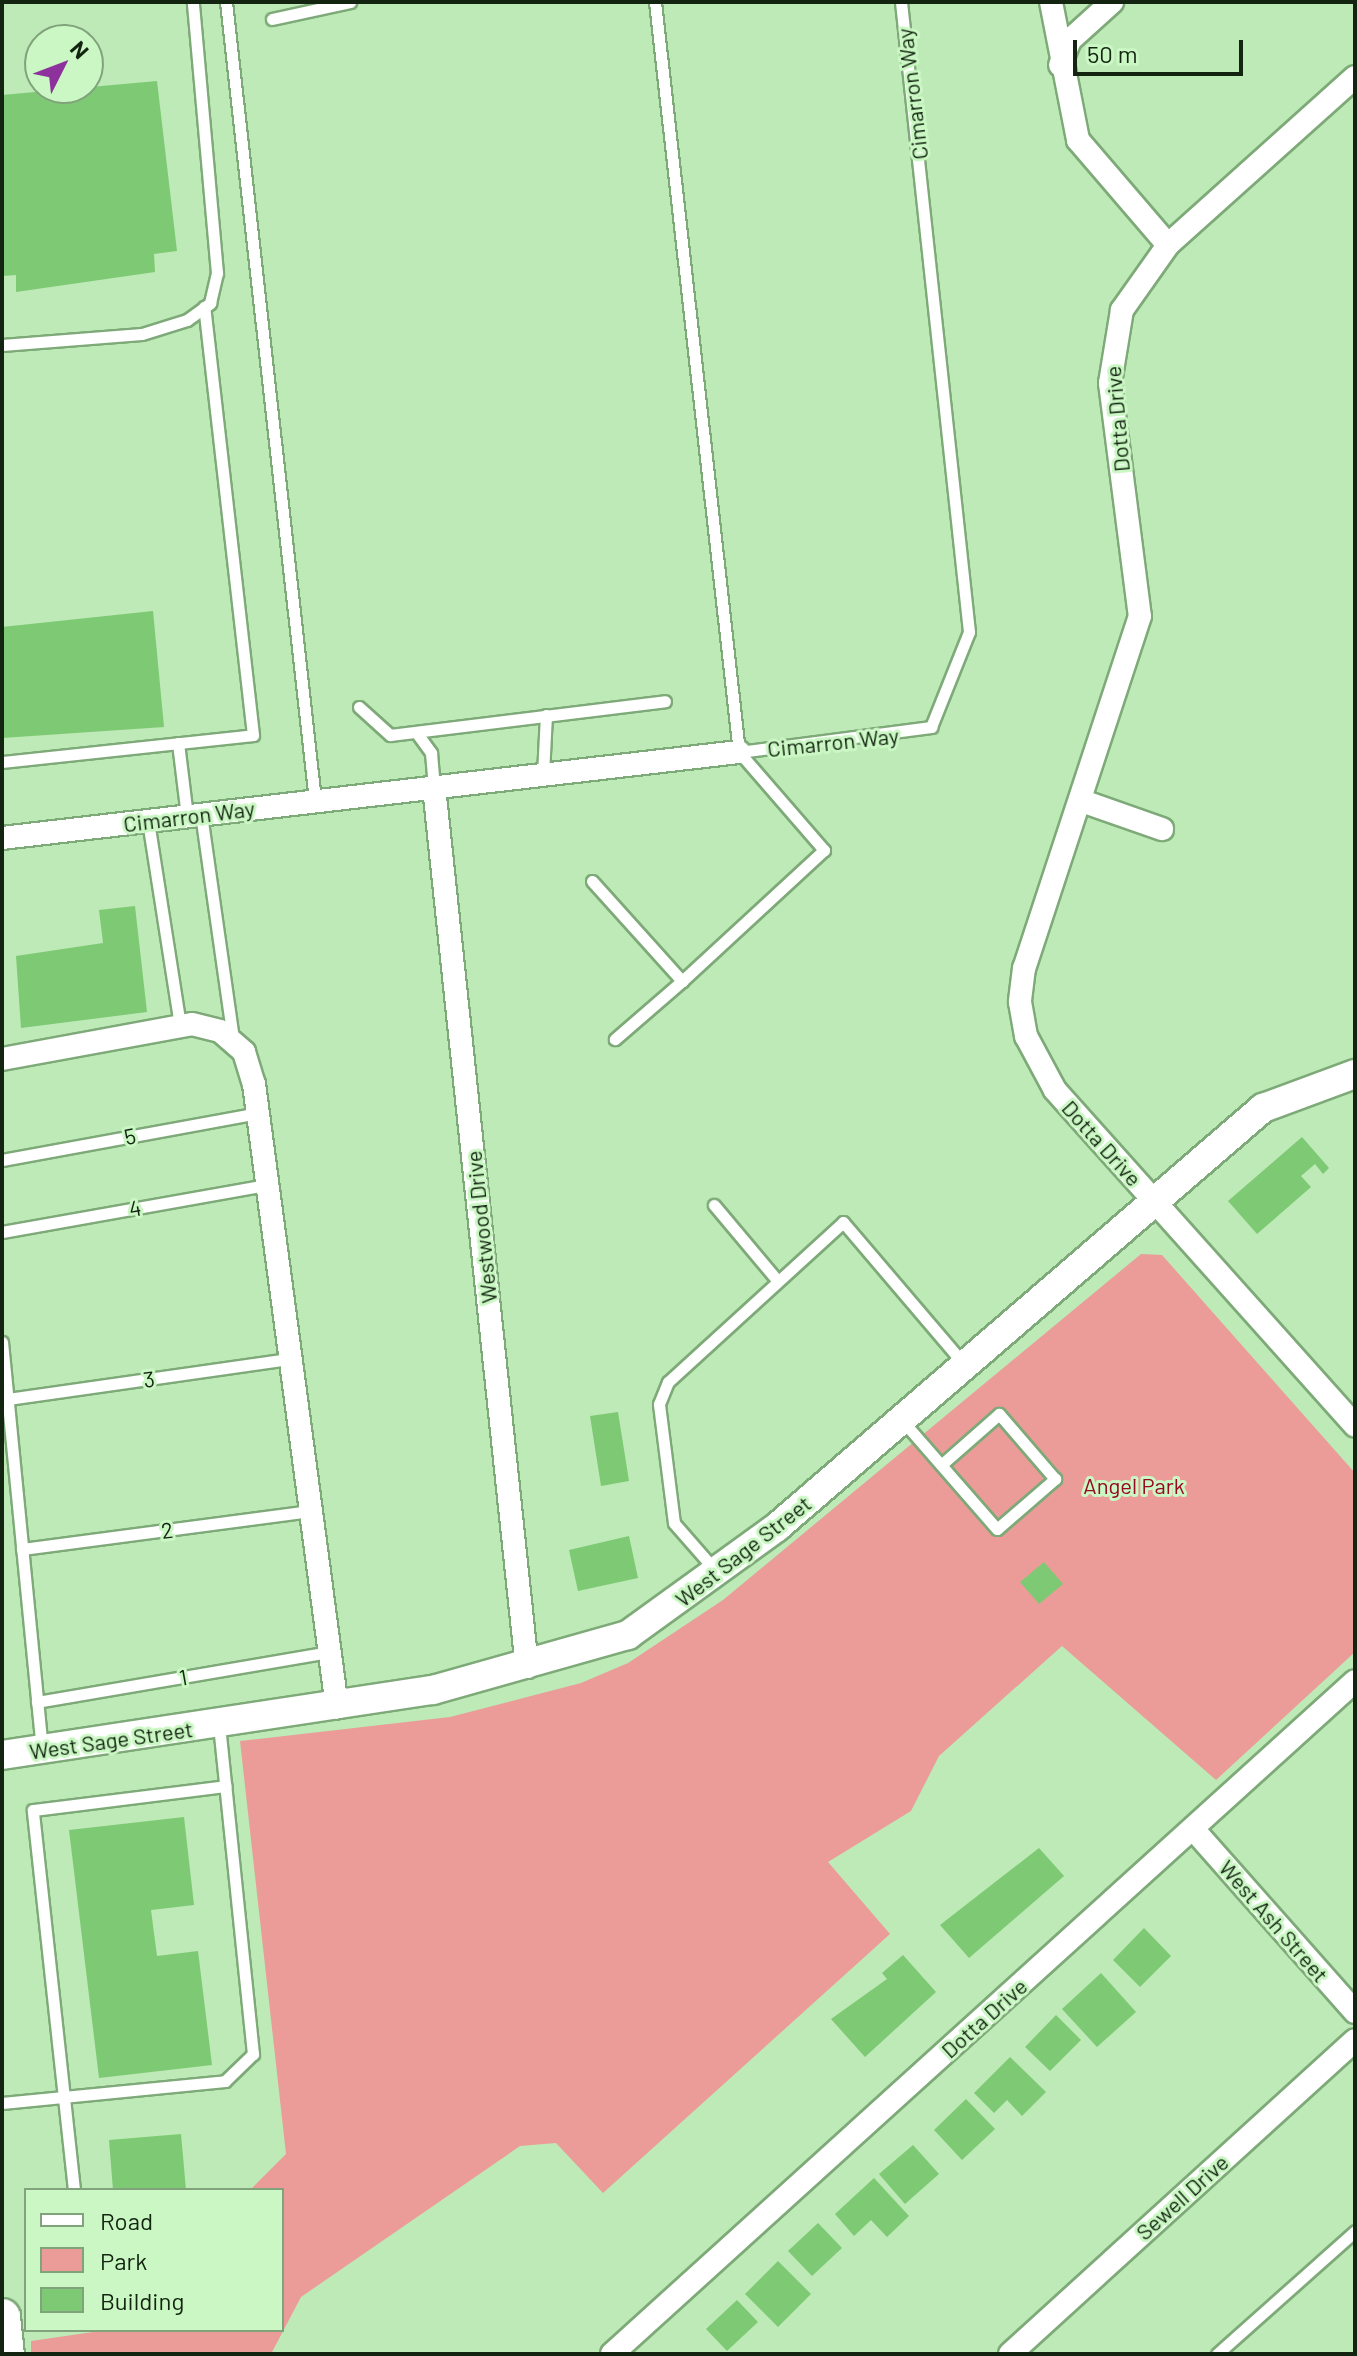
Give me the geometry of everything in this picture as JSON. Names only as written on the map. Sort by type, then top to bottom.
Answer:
[{"type":"main road","points":[[2,2317],[6,2354]]},
{"type":"street","points":[[1051,2],[1060,65],[1078,140],[1168,245]]},
{"type":"street","points":[[1060,65],[1070,40],[1112,2]]},
{"type":"street","name":"Dotta Drive","points":[[1355,77],[1168,245],[1122,310],[1112,346],[1110,383],[1140,616],[1082,801],[1024,968],[1026,1036],[1055,1090],[1355,1425]]},
{"type":"street","name":"Cimarron Way","points":[[2,838],[739,752]]},
{"type":"street","name":"Westwood Drive","points":[[434,787],[527,1667]]},
{"type":"street","points":[[1082,801],[1162,829]]},
{"type":"street","points":[[2,1059],[192,1024],[233,1040],[244,1052],[258,1113],[337,1707]]},
{"type":"street","name":"West Sage Street","points":[[2,1755],[337,1707],[527,1667],[628,1635],[718,1573],[1263,1108],[1355,1074]]},
{"type":"street","name":"Dotta Drive","points":[[612,2354],[1355,1681]]},
{"type":"street","name":"West Ash Street","points":[[1194,1830],[1355,2012]]},
{"type":"street","name":"Sewell Drive","points":[[1010,2354],[1355,2040]]},
{"type":"lane","points":[[2,762],[253,735],[204,307],[217,273],[193,2]]},
{"type":"lane","points":[[226,2],[315,801]]},
{"type":"lane","points":[[615,1039],[824,850],[739,752],[655,2]]},
{"type":"lane","name":"Cimarron Way","points":[[739,752],[931,727],[969,632],[901,2]]},
{"type":"lane","points":[[272,19],[343,3]]},
{"type":"lane","points":[[2,345],[142,334],[204,307]]},
{"type":"lane","points":[[359,707],[390,735],[665,701]]},
{"type":"lane","points":[[543,774],[546,715]]},
{"type":"lane","points":[[416,732],[431,753],[434,787]]},
{"type":"lane","points":[[178,743],[194,815],[233,1040]]},
{"type":"lane","points":[[148,821],[180,1026]]},
{"type":"lane","points":[[592,881],[682,981]]},
{"type":"lane","name":"5","points":[[2,1160],[258,1113]]},
{"type":"lane","name":"4","points":[[2,1232],[267,1185]]},
{"type":"lane","points":[[714,1205],[776,1279]]},
{"type":"lane","points":[[718,1573],[674,1523],[659,1404],[668,1382],[776,1279],[843,1222],[964,1364]]},
{"type":"lane","points":[[2,1342],[42,1750]]},
{"type":"lane","name":"3","points":[[8,1399],[290,1359]]},
{"type":"lane","points":[[901,1419],[941,1465],[997,1529],[1055,1479],[999,1414],[941,1465]]},
{"type":"lane","name":"2","points":[[22,1549],[311,1511]]},
{"type":"lane","name":"1","points":[[37,1702],[329,1652]]},
{"type":"lane","points":[[2,2103],[225,2081],[253,2054],[219,1724]]},
{"type":"lane","points":[[74,2188],[68,2096],[33,1810],[226,1786]]},
{"type":"lane","points":[[1217,2354],[1355,2231]]},
{"type":"green space","name":"Angel Park","points":[[1141,1254],[1162,1255],[1355,1473],[1355,1652],[1216,1780],[1062,1646],[939,1756],[911,1811],[828,1862],[890,1934],[603,2193],[556,2143],[520,2146],[301,2297],[284,2329],[284,2188],[252,2188],[286,2154],[240,1741],[450,1717],[581,1683],[628,1663],[723,1600]]},
{"type":"green space","points":[[93,2332],[283,2332],[271,2354],[31,2354],[31,2341]]},
{"type":"building","points":[[157,81],[177,251],[154,254],[155,272],[16,292],[16,275],[2,276],[2,95],[24,93],[24,104],[104,104],[104,86]]},
{"type":"building","points":[[153,611],[164,727],[2,738],[2,627]]},
{"type":"building","points":[[135,906],[147,1012],[21,1028],[16,956],[103,943],[99,910]]},
{"type":"building","points":[[1302,1137],[1329,1168],[1323,1174],[1315,1164],[1301,1176],[1311,1187],[1257,1234],[1228,1201]]},
{"type":"building","points":[[618,1412],[629,1481],[601,1486],[590,1416]]},
{"type":"building","points":[[629,1536],[638,1578],[578,1591],[569,1550]]},
{"type":"building","points":[[1044,1562],[1063,1584],[1039,1604],[1020,1582]]},
{"type":"building","points":[[184,1817],[194,1905],[151,1910],[157,1956],[198,1951],[212,2065],[99,2078],[69,1830]]},
{"type":"building","points":[[1039,1848],[1064,1876],[969,1958],[940,1925]]},
{"type":"building","points":[[1144,1928],[1171,1956],[1140,1987],[1113,1960]]},
{"type":"building","points":[[903,1955],[936,1992],[865,2057],[831,2019],[887,1979],[882,1973]]},
{"type":"building","points":[[1101,1973],[1136,2012],[1097,2047],[1062,2009]]},
{"type":"building","points":[[1056,2015],[1081,2040],[1050,2071],[1025,2047]]},
{"type":"building","points":[[1010,2057],[1046,2092],[1022,2116],[1007,2100],[994,2113],[974,2093]]},
{"type":"building","points":[[966,2099],[995,2129],[962,2160],[934,2130]]},
{"type":"building","points":[[181,2134],[186,2188],[113,2188],[109,2140]]},
{"type":"building","points":[[913,2145],[939,2174],[905,2204],[879,2174]]},
{"type":"building","points":[[874,2178],[909,2216],[887,2237],[871,2220],[854,2236],[835,2214]]},
{"type":"building","points":[[818,2223],[842,2248],[812,2276],[788,2251]]},
{"type":"building","points":[[778,2261],[811,2294],[778,2327],[745,2294]]},
{"type":"building","points":[[737,2300],[758,2322],[727,2351],[706,2329]]}]
